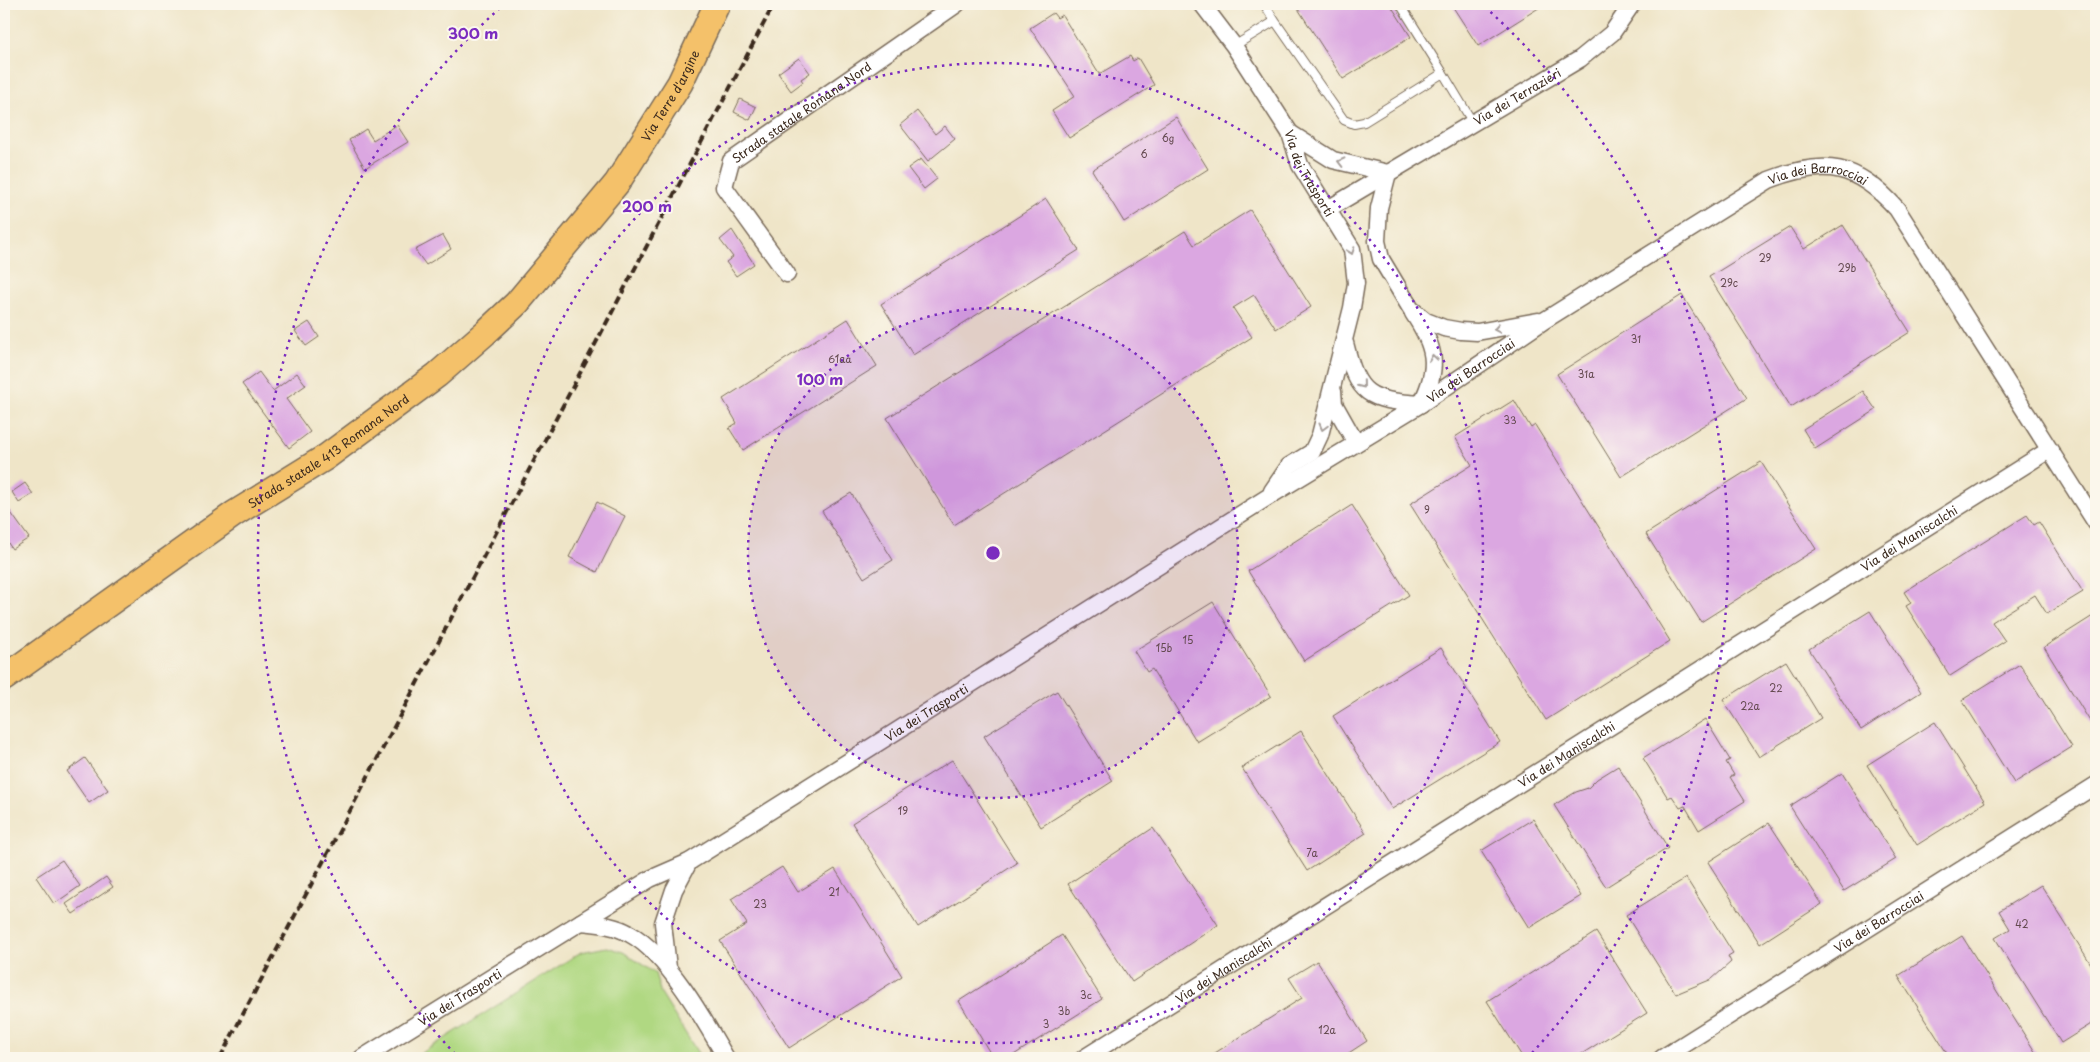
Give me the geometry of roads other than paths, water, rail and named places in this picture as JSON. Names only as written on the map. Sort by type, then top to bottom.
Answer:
[{"type":"main road","name":"Via Terre d'argine","points":[[617,183],[666,107],[694,57],[717,4]]},
{"type":"main road","points":[[694,57],[725,4]]},
{"type":"main road","name":"Strada statale 413 Romana Nord","points":[[4,678],[234,514],[326,457],[437,375],[517,303],[617,183]]},
{"type":"street","name":"Strada statale Romana Nord","points":[[787,274],[724,187],[731,161],[957,4]]},
{"type":"street","name":"Via dei Trasporti","points":[[1202,4],[1234,46],[1290,133],[1300,165],[1352,249],[1356,267],[1356,283],[1345,341],[1320,435],[1312,452],[1289,466],[1268,497]]},
{"type":"street","name":"Via dei Trasporti","points":[[1209,4],[1214,20]]},
{"type":"street","name":"Via dei Terrazieri","points":[[1328,209],[1580,59],[1612,33],[1632,4]]},
{"type":"street","points":[[1290,133],[1333,160],[1388,173],[1379,208],[1377,241],[1381,259],[1430,344],[1434,359],[1431,384],[1421,404]]},
{"type":"street","name":"Via dei Barrocciai","points":[[1421,404],[1545,320],[1769,180],[1792,171],[1815,167],[1845,170],[1860,176],[1878,188],[1897,209],[2096,523]]},
{"type":"street","points":[[1411,309],[1426,321],[1444,328],[1461,331],[1477,332],[1545,320]]},
{"type":"street","name":"Via dei Trasporti","points":[[1345,341],[1355,376],[1362,387],[1371,395],[1382,400],[1421,404]]},
{"type":"street","name":"Via dei Trasporti","points":[[1333,386],[1334,404],[1356,443]]},
{"type":"street","name":"Via dei Trasporti","points":[[362,1058],[650,879],[689,862],[1268,497],[1421,404]]},
{"type":"street","name":"Via dei Maniscalchi","points":[[1084,1058],[2049,450]]},
{"type":"street","name":"Via dei Barrocciai","points":[[1662,1058],[2096,785]]},
{"type":"street","points":[[668,968],[663,923],[674,890],[689,862]]},
{"type":"street","points":[[581,922],[610,926],[629,933],[644,944],[668,968],[726,1058]]},
{"type":"lane","points":[[1264,4],[1344,120],[1354,124],[1364,122],[1443,73]]},
{"type":"lane","points":[[1400,4],[1473,122]]},
{"type":"lane","points":[[1234,46],[1275,21]]},
{"type":"railway","points":[[220,1058],[774,4]]}]
